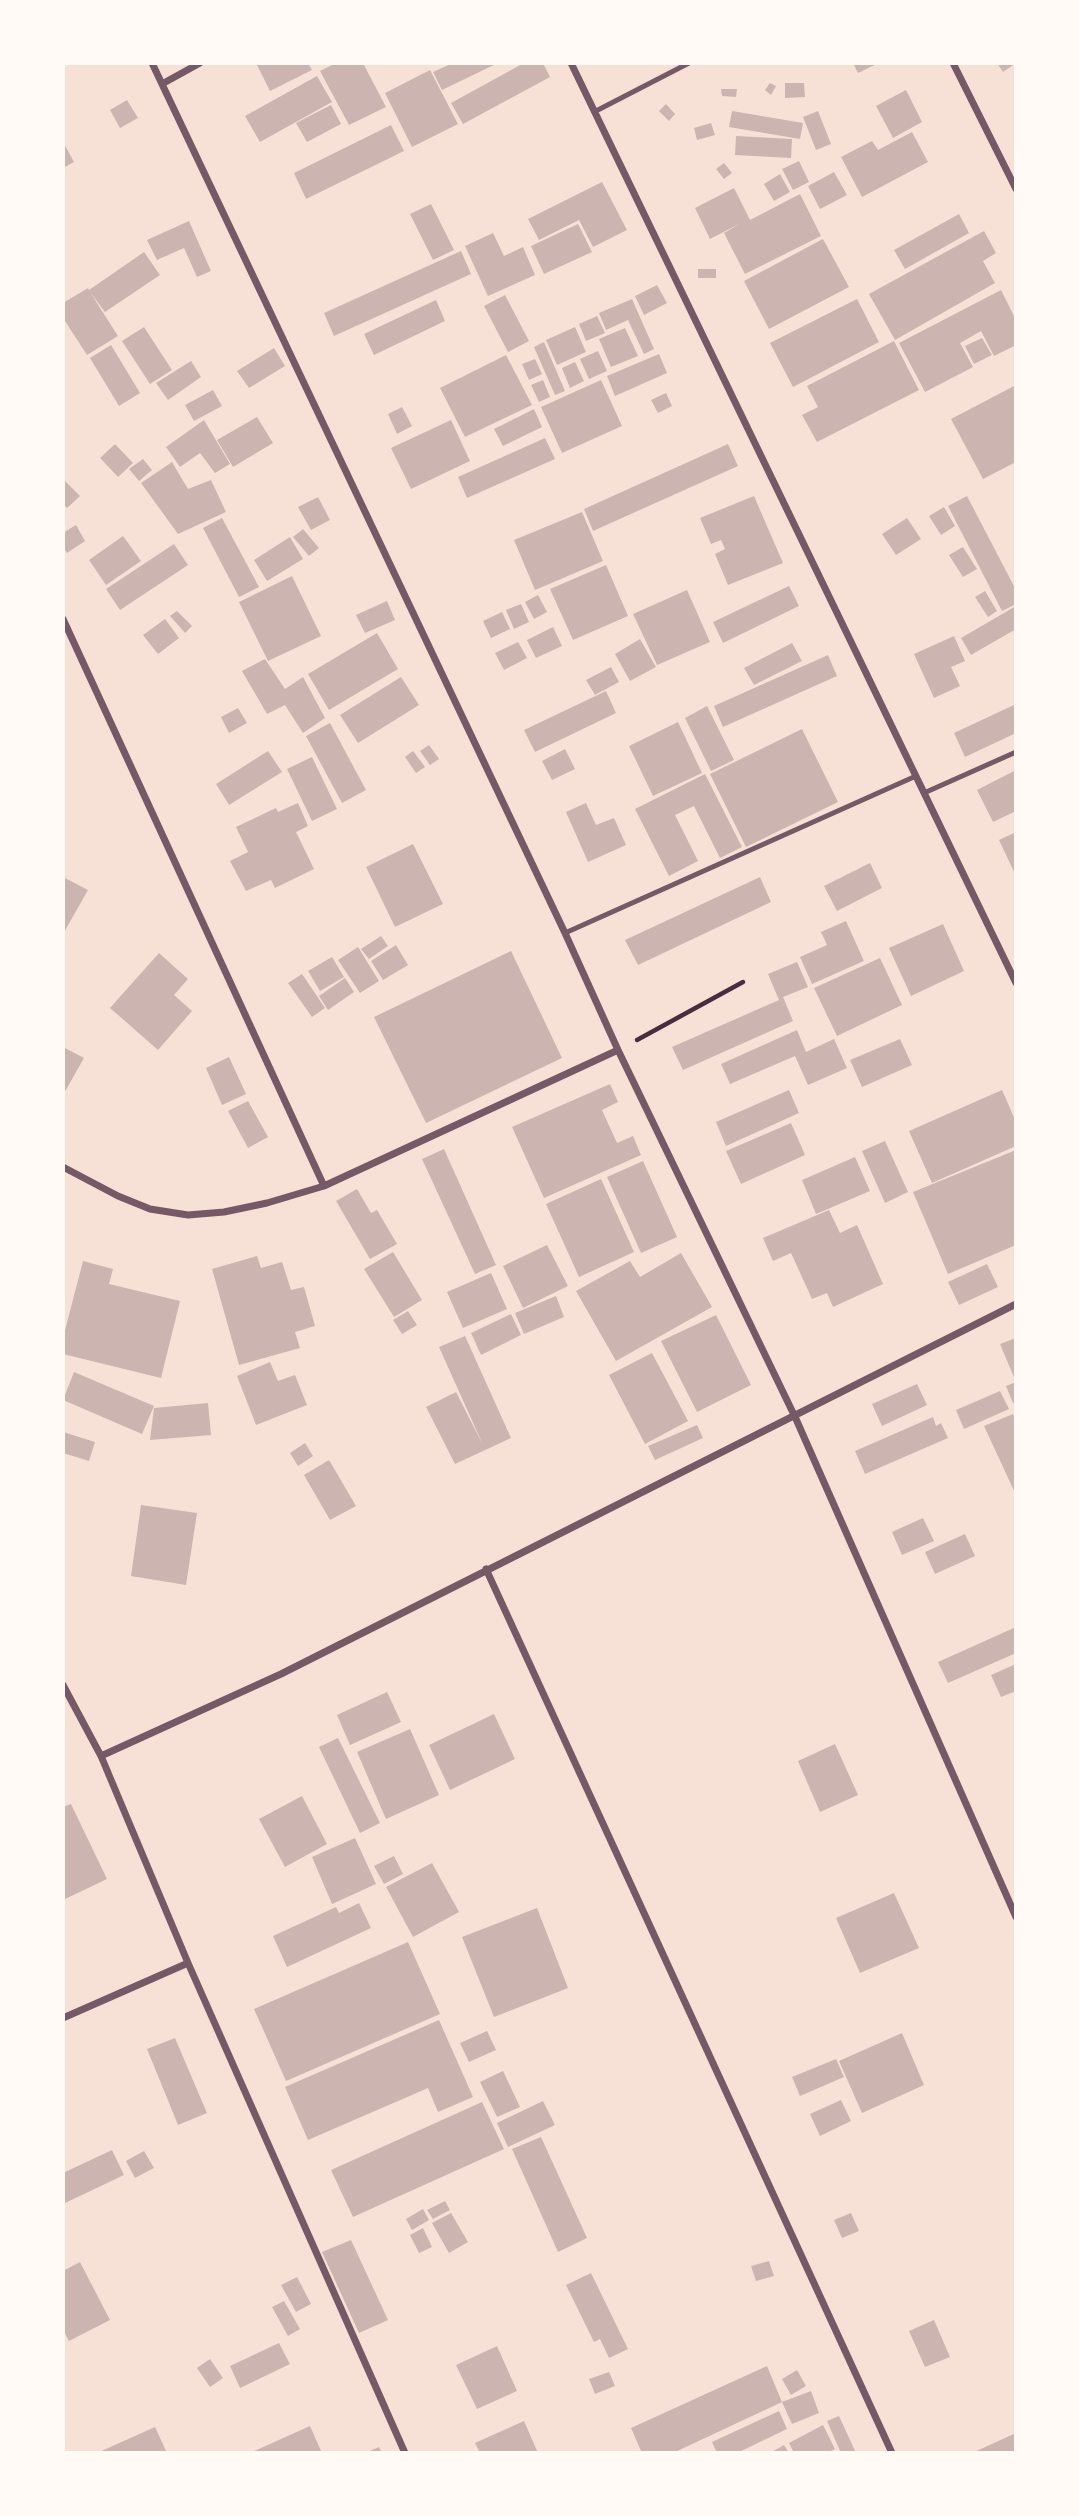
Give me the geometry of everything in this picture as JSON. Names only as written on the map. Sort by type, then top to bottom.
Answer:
[{"type":"street","points":[[152,63],[618,1050],[794,1416],[1016,1916]]},
{"type":"street","points":[[162,83],[200,63]]},
{"type":"street","points":[[570,63],[1016,983]]},
{"type":"street","points":[[953,63],[1016,189]]},
{"type":"street","points":[[63,619],[324,1186]]},
{"type":"street","points":[[63,1167],[118,1196],[150,1209],[188,1215],[224,1212],[267,1203],[324,1186],[618,1050]]},
{"type":"street","points":[[101,1756],[281,1674],[1016,1304]]},
{"type":"street","points":[[486,1569],[892,2453]]},
{"type":"street","points":[[63,1685],[101,1756],[188,1963],[405,2453]]},
{"type":"street","points":[[63,2018],[188,1963]]},
{"type":"lane","points":[[594,112],[690,63]]},
{"type":"lane","points":[[925,793],[1016,751]]},
{"type":"lane","points":[[565,933],[916,776]]},
{"type":"path","points":[[618,1050],[743,982]]},
{"type":"building","points":[[256,63],[308,63],[312,70],[270,91]]},
{"type":"building","points":[[336,63],[363,63],[386,107],[349,125],[320,71]]},
{"type":"building","points":[[453,63],[498,63],[442,90],[433,72]]},
{"type":"building","points":[[524,63],[543,63],[550,77],[463,124],[451,103]]},
{"type":"building","points":[[853,63],[879,63],[858,73]]},
{"type":"building","points":[[997,63],[1016,63],[1003,72]]},
{"type":"building","points":[[430,70],[458,124],[412,147],[385,93]]},
{"type":"building","points":[[317,76],[332,102],[260,142],[245,116]]},
{"type":"building","points":[[770,83],[776,86],[771,95],[765,90]]},
{"type":"building","points":[[785,83],[804,83],[805,97],[785,98]]},
{"type":"building","points":[[721,89],[737,89],[736,97],[722,96]]},
{"type":"building","points":[[906,90],[922,122],[893,138],[876,106]]},
{"type":"building","points":[[127,100],[138,118],[120,128],[110,110]]},
{"type":"building","points":[[666,104],[675,114],[669,121],[659,111]]},
{"type":"building","points":[[331,105],[341,124],[307,142],[296,123]]},
{"type":"building","points":[[732,111],[803,123],[800,139],[729,127]]},
{"type":"building","points":[[818,111],[831,144],[816,150],[803,117]]},
{"type":"building","points":[[711,123],[715,135],[697,140],[694,128]]},
{"type":"building","points":[[391,125],[404,151],[306,199],[294,173]]},
{"type":"building","points":[[912,132],[928,162],[862,197],[841,157],[872,141],[878,150]]},
{"type":"building","points":[[736,136],[792,139],[791,158],[735,155]]},
{"type":"building","points":[[63,142],[74,162],[63,168]]},
{"type":"building","points":[[799,161],[809,182],[793,190],[782,169]]},
{"type":"building","points":[[724,163],[732,173],[724,179],[716,169]]},
{"type":"building","points":[[834,172],[847,195],[820,209],[808,186]]},
{"type":"building","points":[[780,174],[790,192],[774,201],[764,184]]},
{"type":"building","points":[[602,182],[627,230],[593,247],[579,220],[539,240],[528,219]]},
{"type":"building","points":[[734,188],[750,220],[800,194],[821,236],[745,274],[724,233],[741,223],[710,239],[695,208]]},
{"type":"building","points":[[431,204],[454,250],[433,260],[410,214]]},
{"type":"building","points":[[959,214],[969,233],[905,269],[894,250]]},
{"type":"building","points":[[189,221],[211,271],[197,277],[184,248],[157,260],[147,240]]},
{"type":"building","points":[[578,224],[592,252],[544,274],[531,246]]},
{"type":"building","points":[[984,231],[996,253],[983,261],[995,283],[895,340],[869,294]]},
{"type":"building","points":[[493,233],[504,256],[523,247],[535,275],[488,296],[465,246]]},
{"type":"building","points":[[823,239],[849,287],[769,329],[744,281]]},
{"type":"building","points":[[461,251],[471,274],[334,336],[324,313]]},
{"type":"building","points":[[144,252],[160,275],[105,312],[90,292],[118,336],[87,355],[63,318],[63,303],[88,288],[89,290]]},
{"type":"building","points":[[698,269],[716,269],[716,278],[698,278]]},
{"type":"building","points":[[657,285],[667,303],[644,315],[635,296]]},
{"type":"building","points":[[1001,290],[1016,320],[1016,345],[994,356],[981,331],[960,343],[973,367],[925,392],[899,343]]},
{"type":"building","points":[[505,295],[529,341],[508,352],[484,306]]},
{"type":"building","points":[[632,299],[654,349],[644,354],[628,320],[606,330],[599,313]]},
{"type":"building","points":[[857,299],[879,342],[793,387],[770,343]]},
{"type":"building","points":[[436,300],[445,321],[374,355],[364,334]]},
{"type":"building","points":[[597,316],[605,333],[586,341],[579,324]]},
{"type":"building","points":[[144,327],[172,370],[150,384],[122,341]]},
{"type":"building","points":[[575,327],[586,352],[557,365],[546,340]]},
{"type":"building","points":[[625,328],[638,356],[611,367],[599,339]]},
{"type":"building","points":[[982,338],[992,355],[974,364],[965,346]]},
{"type":"building","points":[[894,341],[919,390],[817,442],[802,415],[818,407],[807,386]]},
{"type":"building","points":[[544,342],[565,391],[555,395],[534,347]]},
{"type":"building","points":[[111,345],[140,393],[119,406],[90,358]]},
{"type":"building","points":[[274,348],[285,366],[249,388],[237,371]]},
{"type":"building","points":[[598,351],[607,371],[589,379],[580,359]]},
{"type":"building","points":[[659,354],[667,373],[615,396],[607,376]]},
{"type":"building","points":[[506,355],[532,405],[465,437],[440,388]]},
{"type":"building","points":[[535,359],[542,374],[529,380],[522,364]]},
{"type":"building","points":[[191,361],[201,377],[168,400],[156,383]]},
{"type":"building","points":[[575,362],[584,381],[570,388],[562,368]]},
{"type":"building","points":[[543,380],[550,397],[539,402],[531,385]]},
{"type":"building","points":[[601,380],[622,426],[562,453],[541,407]]},
{"type":"building","points":[[1016,385],[1016,462],[983,479],[951,419]]},
{"type":"building","points":[[213,390],[222,406],[194,421],[185,405]]},
{"type":"building","points":[[666,393],[672,406],[658,413],[651,400]]},
{"type":"building","points":[[402,407],[412,426],[397,434],[388,414]]},
{"type":"building","points":[[534,409],[542,427],[503,446],[494,429]]},
{"type":"building","points":[[257,417],[273,443],[233,467],[217,440]]},
{"type":"building","points":[[204,420],[230,464],[215,473],[200,453],[180,467],[166,447]]},
{"type":"building","points":[[451,420],[470,461],[411,489],[391,448]]},
{"type":"building","points":[[545,438],[555,459],[467,498],[458,477]]},
{"type":"building","points":[[115,444],[133,463],[118,477],[100,458]]},
{"type":"building","points":[[728,444],[738,466],[593,531],[584,509]]},
{"type":"building","points":[[143,459],[152,470],[139,481],[129,469]]},
{"type":"building","points":[[172,462],[188,489],[211,480],[226,512],[178,534],[141,483]]},
{"type":"building","points":[[65,481],[80,496],[67,508],[63,503]]},
{"type":"building","points":[[754,496],[783,563],[728,585],[715,554],[725,549],[721,540],[711,544],[700,518]]},
{"type":"building","points":[[967,496],[1016,590],[1016,604],[1002,611],[948,506]]},
{"type":"building","points":[[318,497],[330,520],[311,530],[298,507]]},
{"type":"building","points":[[944,507],[955,526],[941,535],[929,516]]},
{"type":"building","points":[[582,512],[603,561],[535,590],[514,540]]},
{"type":"building","points":[[222,518],[259,587],[239,597],[203,528]]},
{"type":"building","points":[[907,518],[921,539],[896,555],[882,534]]},
{"type":"building","points":[[76,525],[85,541],[67,553],[63,547],[63,533]]},
{"type":"building","points":[[303,529],[319,548],[309,556],[293,537]]},
{"type":"building","points":[[123,536],[141,561],[106,585],[89,560]]},
{"type":"building","points":[[290,537],[303,559],[267,581],[254,560]]},
{"type":"building","points":[[174,544],[188,565],[120,610],[106,589]]},
{"type":"building","points":[[963,547],[977,569],[963,577],[949,555]]},
{"type":"building","points":[[606,565],[628,616],[573,640],[550,589]]},
{"type":"building","points":[[292,576],[321,636],[268,661],[239,602]]},
{"type":"building","points":[[789,586],[799,606],[723,643],[713,622]]},
{"type":"building","points":[[687,590],[710,642],[657,665],[633,614]]},
{"type":"building","points":[[985,591],[997,611],[988,617],[975,597]]},
{"type":"building","points":[[538,595],[547,612],[534,619],[525,602]]},
{"type":"building","points":[[387,601],[395,620],[365,633],[356,615]]},
{"type":"building","points":[[521,604],[529,622],[514,629],[506,610]]},
{"type":"building","points":[[1016,606],[1016,629],[971,655],[961,638]]},
{"type":"building","points":[[177,611],[192,626],[185,633],[170,616]]},
{"type":"building","points":[[502,612],[510,629],[491,638],[483,621]]},
{"type":"building","points":[[165,619],[179,638],[158,654],[143,635]]},
{"type":"building","points":[[553,627],[562,646],[536,658],[527,640]]},
{"type":"building","points":[[377,633],[398,669],[329,710],[308,674]]},
{"type":"building","points":[[954,636],[965,661],[951,667],[960,686],[934,698],[914,654]]},
{"type":"building","points":[[640,639],[656,667],[630,681],[615,654]]},
{"type":"building","points":[[518,642],[527,658],[504,670],[495,653]]},
{"type":"building","points":[[792,643],[802,661],[754,685],[744,668]]},
{"type":"building","points":[[828,655],[837,676],[723,727],[714,706]]},
{"type":"building","points":[[265,659],[285,689],[303,677],[325,718],[303,733],[285,705],[267,714],[242,671]]},
{"type":"building","points":[[611,667],[619,682],[595,695],[586,680]]},
{"type":"building","points":[[401,677],[419,705],[358,743],[340,715]]},
{"type":"building","points":[[606,691],[616,713],[535,752],[524,730]]},
{"type":"building","points":[[1016,704],[1016,733],[965,757],[954,733]]},
{"type":"building","points":[[707,706],[734,760],[711,771],[685,718]]},
{"type":"building","points":[[238,708],[247,723],[229,733],[221,717]]},
{"type":"building","points":[[678,722],[702,773],[653,796],[629,746]]},
{"type":"building","points":[[330,723],[366,790],[342,803],[306,736]]},
{"type":"building","points":[[802,729],[838,802],[746,847],[710,774]]},
{"type":"building","points":[[429,745],[439,759],[430,765],[420,751]]},
{"type":"building","points":[[565,749],[575,769],[552,780],[542,761]]},
{"type":"building","points":[[268,751],[282,772],[229,805],[216,784]]},
{"type":"building","points":[[413,751],[425,767],[416,773],[405,757]]},
{"type":"building","points":[[312,757],[337,809],[312,821],[287,769]]},
{"type":"building","points":[[1016,770],[1016,811],[993,822],[977,790]]},
{"type":"building","points":[[705,774],[742,847],[720,858],[694,806],[675,815],[698,861],[669,876],[635,809]]},
{"type":"building","points":[[298,803],[308,826],[296,832],[314,869],[275,888],[271,880],[246,891],[230,861],[248,852],[236,827],[276,808],[278,812]]},
{"type":"building","points":[[586,803],[596,825],[614,818],[626,845],[588,862],[566,812]]},
{"type":"building","points":[[1016,832],[1016,876],[999,840]]},
{"type":"building","points":[[413,844],[443,904],[395,927],[366,867]]},
{"type":"building","points":[[870,863],[882,888],[837,911],[824,886]]},
{"type":"building","points":[[63,877],[88,890],[63,934]]},
{"type":"building","points":[[760,877],[771,902],[638,965],[625,940]]},
{"type":"building","points":[[846,921],[864,961],[812,984],[800,957],[827,945],[821,932]]},
{"type":"building","points":[[943,924],[964,971],[911,996],[889,948]]},
{"type":"building","points":[[381,936],[388,946],[369,959],[361,949]]},
{"type":"building","points":[[396,945],[408,965],[383,980],[371,961]]},
{"type":"building","points":[[358,947],[379,981],[360,993],[338,960]]},
{"type":"building","points":[[511,951],[562,1058],[426,1123],[374,1017]]},
{"type":"building","points":[[159,953],[188,979],[174,995],[192,1011],[158,1050],[110,1008]]},
{"type":"building","points":[[332,957],[344,977],[320,991],[308,971]]},
{"type":"building","points":[[880,958],[902,1005],[837,1036],[814,988]]},
{"type":"building","points":[[797,962],[808,987],[783,997],[793,1021],[683,1070],[672,1047],[779,1000],[768,974]]},
{"type":"building","points":[[302,974],[325,1008],[312,1017],[288,983]]},
{"type":"building","points":[[345,978],[354,992],[328,1010],[319,996]]},
{"type":"building","points":[[797,1030],[806,1052],[834,1039],[847,1068],[808,1085],[795,1056],[730,1084],[721,1064]]},
{"type":"building","points":[[900,1039],[912,1065],[862,1087],[850,1060]]},
{"type":"building","points":[[63,1047],[84,1058],[63,1095]]},
{"type":"building","points":[[229,1057],[246,1094],[222,1105],[206,1068]]},
{"type":"building","points":[[610,1084],[618,1102],[602,1110],[617,1143],[633,1136],[641,1155],[544,1198],[512,1127]]},
{"type":"building","points":[[789,1090],[799,1113],[726,1146],[716,1122]]},
{"type":"building","points":[[1002,1090],[1016,1122],[1016,1146],[932,1183],[909,1131]]},
{"type":"building","points":[[248,1101],[268,1137],[248,1148],[228,1111]]},
{"type":"building","points":[[791,1123],[805,1155],[741,1184],[726,1151]]},
{"type":"building","points":[[885,1141],[908,1192],[885,1203],[862,1151]]},
{"type":"building","points":[[444,1149],[496,1265],[475,1274],[422,1159]]},
{"type":"building","points":[[1016,1150],[1016,1245],[948,1274],[913,1192]]},
{"type":"building","points":[[855,1157],[870,1191],[816,1214],[802,1180]]},
{"type":"building","points":[[643,1161],[677,1237],[641,1253],[607,1177]]},
{"type":"building","points":[[601,1179],[634,1252],[579,1277],[546,1204]]},
{"type":"building","points":[[357,1189],[371,1213],[377,1210],[397,1244],[370,1259],[336,1201]]},
{"type":"building","points":[[829,1210],[840,1233],[857,1225],[883,1284],[833,1307],[827,1293],[812,1299],[791,1253],[773,1261],[763,1238]]},
{"type":"building","points":[[547,1245],[568,1286],[523,1308],[503,1266]]},
{"type":"building","points":[[393,1252],[422,1300],[394,1317],[364,1269]]},
{"type":"building","points":[[681,1253],[712,1307],[616,1361],[576,1291],[630,1261],[640,1277]]},
{"type":"building","points":[[257,1256],[261,1268],[282,1262],[291,1290],[304,1287],[315,1326],[295,1332],[300,1348],[239,1365],[212,1269]]},
{"type":"building","points":[[83,1261],[113,1269],[109,1284],[180,1301],[161,1378],[63,1354],[63,1338]]},
{"type":"building","points":[[987,1264],[998,1287],[959,1305],[948,1282]]},
{"type":"building","points":[[491,1273],[507,1309],[463,1328],[447,1292]]},
{"type":"building","points":[[556,1296],[564,1317],[524,1334],[515,1313]]},
{"type":"building","points":[[408,1311],[417,1325],[402,1334],[393,1320]]},
{"type":"building","points":[[511,1314],[521,1335],[481,1355],[471,1333]]},
{"type":"building","points":[[716,1315],[751,1385],[697,1412],[661,1341]]},
{"type":"building","points":[[465,1336],[511,1438],[455,1464],[426,1407],[456,1392],[483,1445],[439,1347]]},
{"type":"building","points":[[1016,1338],[1016,1382],[1000,1344]]},
{"type":"building","points":[[652,1353],[688,1421],[645,1444],[609,1375]]},
{"type":"building","points":[[270,1362],[278,1381],[295,1375],[307,1405],[256,1425],[237,1376]]},
{"type":"building","points":[[74,1372],[154,1406],[142,1434],[63,1400]]},
{"type":"building","points":[[1016,1382],[1016,1402],[1013,1403],[1006,1386]]},
{"type":"building","points":[[917,1384],[927,1405],[882,1426],[872,1404]]},
{"type":"building","points":[[1000,1391],[1009,1409],[964,1429],[956,1410]]},
{"type":"building","points":[[208,1403],[211,1435],[150,1440],[154,1408]]},
{"type":"building","points":[[1013,1414],[1016,1421],[1016,1495],[984,1426]]},
{"type":"building","points":[[933,1417],[936,1426],[941,1423],[948,1438],[865,1474],[855,1451]]},
{"type":"building","points":[[697,1425],[703,1438],[655,1460],[648,1446]]},
{"type":"building","points":[[63,1432],[95,1442],[89,1461],[63,1453]]},
{"type":"building","points":[[305,1443],[313,1456],[298,1466],[290,1453]]},
{"type":"building","points":[[329,1460],[356,1506],[330,1520],[304,1475]]},
{"type":"building","points":[[141,1505],[197,1513],[186,1585],[131,1576]]},
{"type":"building","points":[[923,1518],[934,1541],[902,1555],[892,1532]]},
{"type":"building","points":[[965,1534],[975,1556],[935,1574],[925,1552]]},
{"type":"building","points":[[1016,1627],[1016,1653],[948,1683],[938,1662]]},
{"type":"building","points":[[1016,1664],[1016,1691],[1001,1697],[991,1675]]},
{"type":"building","points":[[387,1692],[401,1722],[350,1745],[337,1715]]},
{"type":"building","points":[[494,1714],[515,1759],[450,1790],[429,1745]]},
{"type":"building","points":[[410,1729],[439,1795],[386,1819],[357,1752]]},
{"type":"building","points":[[338,1738],[380,1823],[360,1833],[319,1747]]},
{"type":"building","points":[[835,1744],[858,1795],[820,1812],[798,1761]]},
{"type":"building","points":[[302,1796],[327,1844],[285,1867],[259,1819]]},
{"type":"building","points":[[71,1804],[107,1879],[63,1900],[63,1807]]},
{"type":"building","points":[[355,1838],[376,1884],[332,1904],[312,1857]]},
{"type":"building","points":[[394,1856],[403,1874],[384,1884],[374,1866]]},
{"type":"building","points":[[432,1863],[459,1912],[413,1937],[386,1887]]},
{"type":"building","points":[[894,1893],[919,1948],[860,1973],[836,1918]]},
{"type":"building","points":[[359,1903],[371,1928],[287,1967],[273,1936],[336,1907],[339,1913]]},
{"type":"building","points":[[537,1908],[568,1988],[494,2017],[462,1937]]},
{"type":"building","points":[[408,1942],[440,2014],[286,2081],[254,2009]]},
{"type":"building","points":[[439,2020],[473,2097],[438,2112],[428,2088],[308,2140],[285,2087]]},
{"type":"building","points":[[487,2031],[496,2050],[469,2062],[460,2043]]},
{"type":"building","points":[[902,2033],[924,2085],[862,2113],[839,2061]]},
{"type":"building","points":[[175,2038],[207,2113],[178,2125],[147,2049]]},
{"type":"building","points":[[836,2059],[844,2077],[800,2096],[792,2077]]},
{"type":"building","points":[[503,2071],[520,2107],[497,2117],[480,2082]]},
{"type":"building","points":[[841,2100],[851,2121],[820,2136],[810,2114]]},
{"type":"building","points":[[543,2101],[555,2125],[508,2147],[497,2123]]},
{"type":"building","points":[[482,2102],[504,2149],[353,2217],[331,2170]]},
{"type":"building","points":[[541,2137],[587,2238],[558,2252],[512,2149]]},
{"type":"building","points":[[112,2150],[124,2175],[63,2204],[63,2173]]},
{"type":"building","points":[[144,2151],[154,2168],[135,2178],[126,2161]]},
{"type":"building","points":[[445,2201],[450,2210],[433,2219],[427,2210]]},
{"type":"building","points":[[423,2209],[429,2220],[412,2230],[406,2219]]},
{"type":"building","points":[[451,2213],[468,2242],[449,2253],[432,2223]]},
{"type":"building","points":[[851,2213],[859,2231],[842,2238],[834,2220]]},
{"type":"building","points":[[423,2228],[432,2247],[419,2253],[410,2235]]},
{"type":"building","points":[[351,2240],[388,2320],[359,2333],[322,2252]]},
{"type":"building","points":[[769,2261],[774,2276],[756,2281],[751,2266]]},
{"type":"building","points":[[80,2262],[110,2320],[69,2341],[63,2330],[63,2271]]},
{"type":"building","points":[[591,2273],[628,2349],[609,2358],[600,2339],[594,2342],[566,2285]]},
{"type":"building","points":[[297,2277],[311,2304],[296,2312],[281,2285]]},
{"type":"building","points":[[284,2301],[300,2329],[288,2336],[272,2307]]},
{"type":"building","points":[[934,2320],[950,2357],[925,2367],[909,2331]]},
{"type":"building","points":[[279,2343],[290,2364],[240,2388],[230,2366]]},
{"type":"building","points":[[497,2346],[517,2391],[477,2409],[456,2365]]},
{"type":"building","points":[[210,2359],[223,2378],[210,2387],[197,2368]]},
{"type":"building","points":[[767,2366],[782,2402],[673,2453],[642,2453],[631,2428]]},
{"type":"building","points":[[797,2370],[806,2386],[791,2395],[782,2379]]},
{"type":"building","points":[[609,2372],[615,2386],[595,2394],[589,2379]]},
{"type":"building","points":[[811,2391],[819,2413],[792,2424],[782,2402]]},
{"type":"building","points":[[779,2411],[787,2429],[737,2453],[717,2453],[712,2442]]},
{"type":"building","points":[[839,2416],[856,2453],[841,2453],[827,2421]]},
{"type":"building","points":[[524,2421],[538,2453],[480,2453],[475,2443]]},
{"type":"building","points":[[823,2425],[835,2449],[827,2453],[794,2453],[789,2443]]},
{"type":"building","points":[[310,2426],[322,2453],[250,2453]]},
{"type":"building","points":[[155,2427],[167,2453],[97,2453]]},
{"type":"building","points":[[1016,2433],[1016,2453],[972,2453]]},
{"type":"building","points":[[784,2445],[789,2453],[770,2453]]},
{"type":"building","points":[[379,2447],[382,2453],[365,2453]]}]
